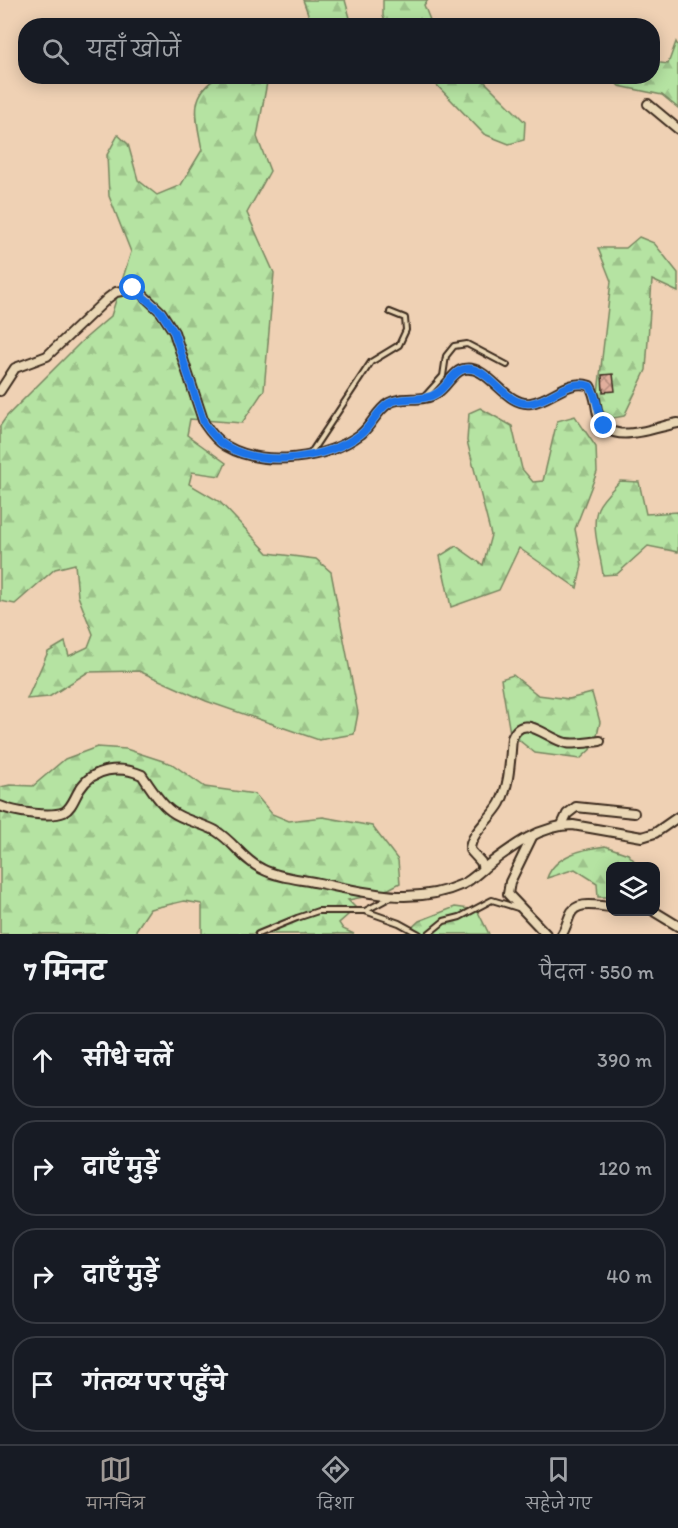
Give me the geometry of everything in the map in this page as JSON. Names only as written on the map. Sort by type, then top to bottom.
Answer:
[{"type":"street","points":[[648,104],[678,129]]},
{"type":"street","points":[[0,391],[15,368],[47,356],[108,298],[116,292],[133,288],[161,312],[174,332],[204,423],[224,446],[248,455],[288,458],[307,457],[327,451],[361,434],[387,404],[396,400],[424,398],[436,394],[460,370],[472,369],[480,372],[510,397],[528,404],[538,402],[569,386],[578,384],[590,386],[594,392],[599,418],[604,426],[620,434],[630,434],[665,424],[678,423]]},
{"type":"street","points":[[483,869],[481,862],[472,854],[470,846],[501,801],[514,731],[526,725],[566,743],[600,741]]},
{"type":"street","points":[[0,806],[18,812],[51,814],[64,812],[87,780],[99,773],[109,769],[135,772],[142,776],[170,810],[216,831],[248,861],[263,870],[362,892],[392,896],[410,896],[451,889],[466,883],[506,852],[545,829],[573,825],[642,837],[655,833],[678,817]]},
{"type":"street","points":[[562,825],[567,814],[576,807],[634,813]]},
{"type":"street","points":[[533,835],[507,889],[507,894],[546,934]]},
{"type":"street","points":[[562,934],[571,912],[577,907],[584,905],[606,907]]},
{"type":"street","points":[[660,915],[678,926]]},
{"type":"lane","points":[[307,457],[371,363],[399,345],[404,338],[407,322],[405,318],[390,312]]},
{"type":"lane","points":[[424,398],[443,376],[446,356],[454,345],[467,344],[507,365]]},
{"type":"lane","points":[[365,911],[392,896]]},
{"type":"lane","points":[[428,934],[444,921],[460,917],[492,900],[524,910]]},
{"type":"lane","points":[[258,934],[318,911],[365,911],[399,923],[419,934]]},
{"type":"green space","points":[[303,0],[345,0],[350,18],[309,18]]},
{"type":"green space","points":[[383,0],[428,0],[424,5],[429,18],[384,18]]},
{"type":"green space","points":[[676,42],[678,46],[678,108],[662,95],[617,84],[660,84],[660,63],[668,64]]},
{"type":"green space","points":[[208,84],[267,84],[257,137],[270,171],[247,213],[274,273],[264,390],[242,423],[190,419],[187,435],[226,463],[220,476],[192,472],[189,484],[220,502],[268,553],[316,559],[331,572],[358,713],[354,734],[319,740],[206,701],[139,671],[88,672],[49,697],[27,699],[48,652],[65,642],[69,656],[88,647],[93,634],[78,596],[75,564],[55,569],[15,604],[0,601],[0,426],[7,416],[81,342],[111,316],[131,252],[109,196],[107,155],[118,135],[128,144],[138,180],[157,195],[181,185],[202,150],[196,109],[202,92]]},
{"type":"green space","points":[[436,84],[487,84],[525,122],[524,140],[509,144],[484,134]]},
{"type":"green space","points":[[639,237],[654,243],[678,273],[678,292],[652,280],[646,370],[624,416],[613,418],[602,411],[598,393],[611,281],[598,248],[626,248]]},
{"type":"green space","points":[[480,408],[512,426],[522,469],[533,482],[543,481],[557,421],[575,416],[596,447],[597,472],[575,529],[582,565],[577,588],[519,548],[499,590],[451,607],[440,556],[456,546],[483,565],[491,535],[467,441],[469,413]]},
{"type":"green space","points":[[620,481],[639,482],[646,514],[678,512],[678,552],[648,546],[617,574],[603,575],[595,524],[596,516],[602,501]]},
{"type":"green space","points":[[513,675],[538,695],[569,699],[592,693],[600,722],[595,745],[580,759],[535,753],[510,733],[501,679]]},
{"type":"green space","points":[[97,747],[126,749],[172,764],[205,787],[255,794],[272,814],[289,821],[323,817],[372,826],[398,860],[400,883],[379,894],[348,900],[356,908],[339,923],[343,929],[354,934],[202,934],[202,904],[184,901],[150,909],[136,930],[137,934],[0,934],[0,787],[33,786],[65,759]]},
{"type":"green space","points":[[605,846],[628,854],[635,862],[606,862],[606,897],[598,897],[597,883],[575,869],[547,878],[556,864],[563,859],[588,849]]},
{"type":"green space","points":[[455,907],[477,910],[489,934],[405,934],[419,921]]},
{"type":"building","points":[[613,374],[615,391],[603,392],[602,375]]},
{"type":"route","points":[[133,288],[161,312],[174,332],[204,423],[224,446],[248,455],[297,458],[327,451],[361,434],[387,404],[396,400],[424,398],[436,394],[455,374],[465,369],[480,372],[510,397],[528,404],[538,402],[569,386],[578,384],[590,386],[594,392],[599,418],[604,426]]}]
